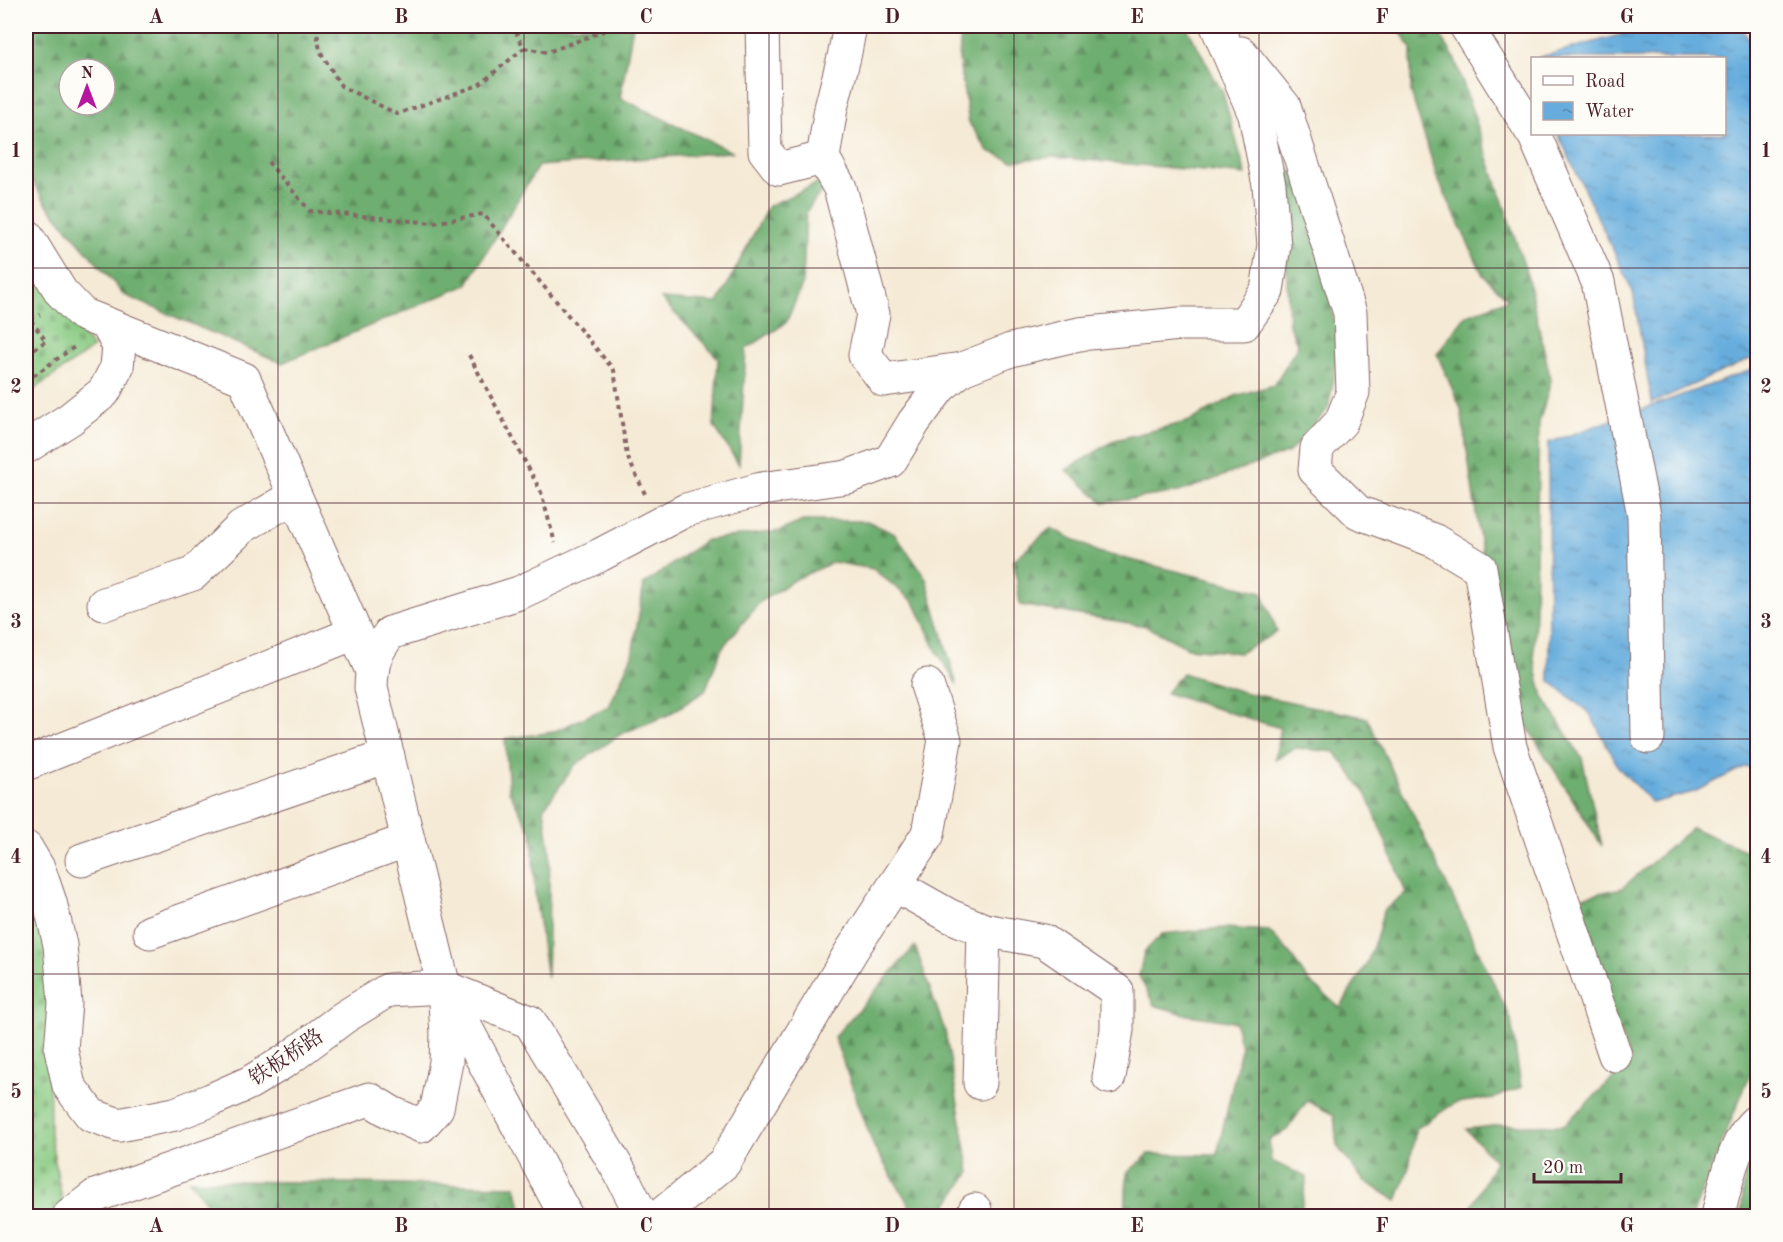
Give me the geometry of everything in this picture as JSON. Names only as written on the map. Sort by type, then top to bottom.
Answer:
[{"type":"street","points":[[762,26],[765,151],[780,169],[823,158]]},
{"type":"street","points":[[850,26],[831,108],[823,158],[840,189],[873,314],[865,355],[884,380],[962,369],[1011,350],[1079,334],[1180,324],[1244,324],[1267,291],[1274,245],[1269,185],[1255,115],[1218,26]]},
{"type":"street","points":[[1218,26],[1284,106],[1350,313],[1353,392],[1341,422],[1317,448],[1315,470],[1358,512],[1435,541],[1480,568],[1510,747],[1615,1055]]},
{"type":"street","points":[[1466,26],[1531,130]]},
{"type":"street","points":[[1534,135],[1598,282],[1644,514],[1648,737]]},
{"type":"street","points":[[26,235],[61,292],[82,314],[244,379],[372,671]]},
{"type":"street","points":[[26,447],[70,419],[104,392],[117,367],[119,346],[107,324]]},
{"type":"street","points":[[69,1216],[95,1196],[369,1100],[421,1126],[438,1108],[446,1062],[444,987],[371,688],[377,650],[390,633],[519,593],[686,510],[761,489],[847,477],[890,461],[914,422],[940,387],[962,369]]},
{"type":"street","points":[[104,604],[193,574],[242,526],[295,496]]},
{"type":"street","points":[[31,762],[355,633]]},
{"type":"street","points":[[660,1216],[724,1163],[852,950],[928,834],[945,740],[927,685]]},
{"type":"street","points":[[82,860],[388,756]]},
{"type":"street","points":[[150,932],[408,840]]},
{"type":"street","name":"铁板桥路","points":[[26,848],[39,870],[50,902],[60,945],[65,1003],[61,1049],[69,1086],[91,1115],[119,1125],[175,1114],[249,1083],[287,1060],[343,1018],[388,990],[444,987],[530,1022],[621,1174],[642,1216]]},
{"type":"street","points":[[895,885],[950,916],[984,930],[1044,941],[1117,991],[1117,1030],[1109,1077]]},
{"type":"street","points":[[980,1083],[984,930]]},
{"type":"street","points":[[444,987],[566,1216]]},
{"type":"street","points":[[1718,1216],[1728,1171],[1750,1125],[1758,1120]]},
{"type":"path","points":[[316,26],[320,51],[341,86],[397,114],[479,85],[524,48],[548,52],[617,26]]},
{"type":"path","points":[[513,26],[524,48]]},
{"type":"path","points":[[268,162],[310,211],[433,223],[483,214],[614,370],[627,456],[659,524]]},
{"type":"path","points":[[26,312],[46,341],[26,354]]},
{"type":"path","points":[[29,318],[49,312]]},
{"type":"path","points":[[26,381],[107,324]]},
{"type":"path","points":[[469,355],[541,492],[562,573]]},
{"type":"path","points":[[26,363],[33,376]]},
{"type":"green space","points":[[26,26],[633,26],[620,98],[732,152],[538,166],[467,285],[282,363],[124,295],[48,206],[26,171]]},
{"type":"green space","points":[[961,26],[1186,26],[1223,93],[1246,175],[1053,157],[1012,161],[988,151],[969,123],[959,61]]},
{"type":"green space","points":[[1397,26],[1435,26],[1455,59],[1527,274],[1551,381],[1539,423],[1534,660],[1543,697],[1582,758],[1602,846],[1518,712],[1480,541],[1461,409],[1437,354],[1465,316],[1508,299],[1483,275],[1437,177],[1411,93],[1411,48]]},
{"type":"green space","points":[[1282,165],[1306,182],[1327,278],[1339,351],[1328,409],[1289,452],[1179,492],[1104,503],[1066,470],[1115,440],[1190,421],[1235,396],[1274,385],[1298,346],[1289,325]]},
{"type":"green space","points":[[832,177],[806,212],[803,283],[786,323],[746,349],[739,465],[714,426],[718,358],[661,299],[718,303],[768,206]]},
{"type":"green space","points":[[26,262],[93,348],[26,395]]},
{"type":"green space","points":[[803,521],[867,521],[895,534],[926,578],[957,685],[936,650],[914,602],[873,569],[833,562],[794,580],[760,602],[722,648],[705,691],[668,715],[623,733],[575,765],[544,808],[550,851],[547,979],[535,894],[532,834],[509,791],[505,739],[553,732],[609,706],[632,655],[644,584],[706,540],[780,531]]},
{"type":"green space","points":[[1051,528],[1098,552],[1262,592],[1277,632],[1240,653],[1188,648],[1146,626],[1020,605],[1014,560]]},
{"type":"green space","points":[[1182,673],[1243,692],[1367,718],[1511,1019],[1521,1087],[1494,1098],[1455,1103],[1416,1129],[1409,1167],[1397,1201],[1363,1180],[1337,1146],[1334,1115],[1307,1101],[1287,1130],[1269,1140],[1271,1161],[1307,1177],[1300,1216],[1277,1216],[1272,1207],[1256,1216],[1125,1216],[1127,1173],[1149,1154],[1217,1155],[1241,1048],[1235,1022],[1188,1015],[1154,1005],[1139,976],[1144,952],[1162,934],[1224,928],[1269,931],[1289,952],[1306,978],[1340,1008],[1367,963],[1383,911],[1406,893],[1367,795],[1335,752],[1296,748],[1275,759],[1280,728],[1166,693]]},
{"type":"green space","points":[[1692,828],[1757,855],[1757,1066],[1750,1074],[1692,1216],[1567,1216],[1470,1210],[1495,1161],[1466,1129],[1501,1125],[1564,1125],[1631,1061],[1568,900],[1622,888]]},
{"type":"green space","points":[[26,888],[48,935],[50,1134],[65,1216],[26,1216]]},
{"type":"green space","points":[[915,946],[945,1031],[970,1172],[939,1216],[916,1216],[874,1147],[834,1037]]},
{"type":"green space","points":[[1745,1170],[1757,1179],[1757,1216],[1741,1216]]},
{"type":"green space","points":[[189,1180],[516,1186],[523,1216],[217,1216]]},
{"type":"water","points":[[1652,26],[1739,26],[1758,50],[1757,356],[1652,403],[1633,292],[1558,135],[1726,135],[1726,57],[1541,57]]},
{"type":"water","points":[[1757,368],[1757,771],[1746,766],[1694,792],[1652,803],[1619,768],[1590,714],[1549,680],[1548,443]]}]
